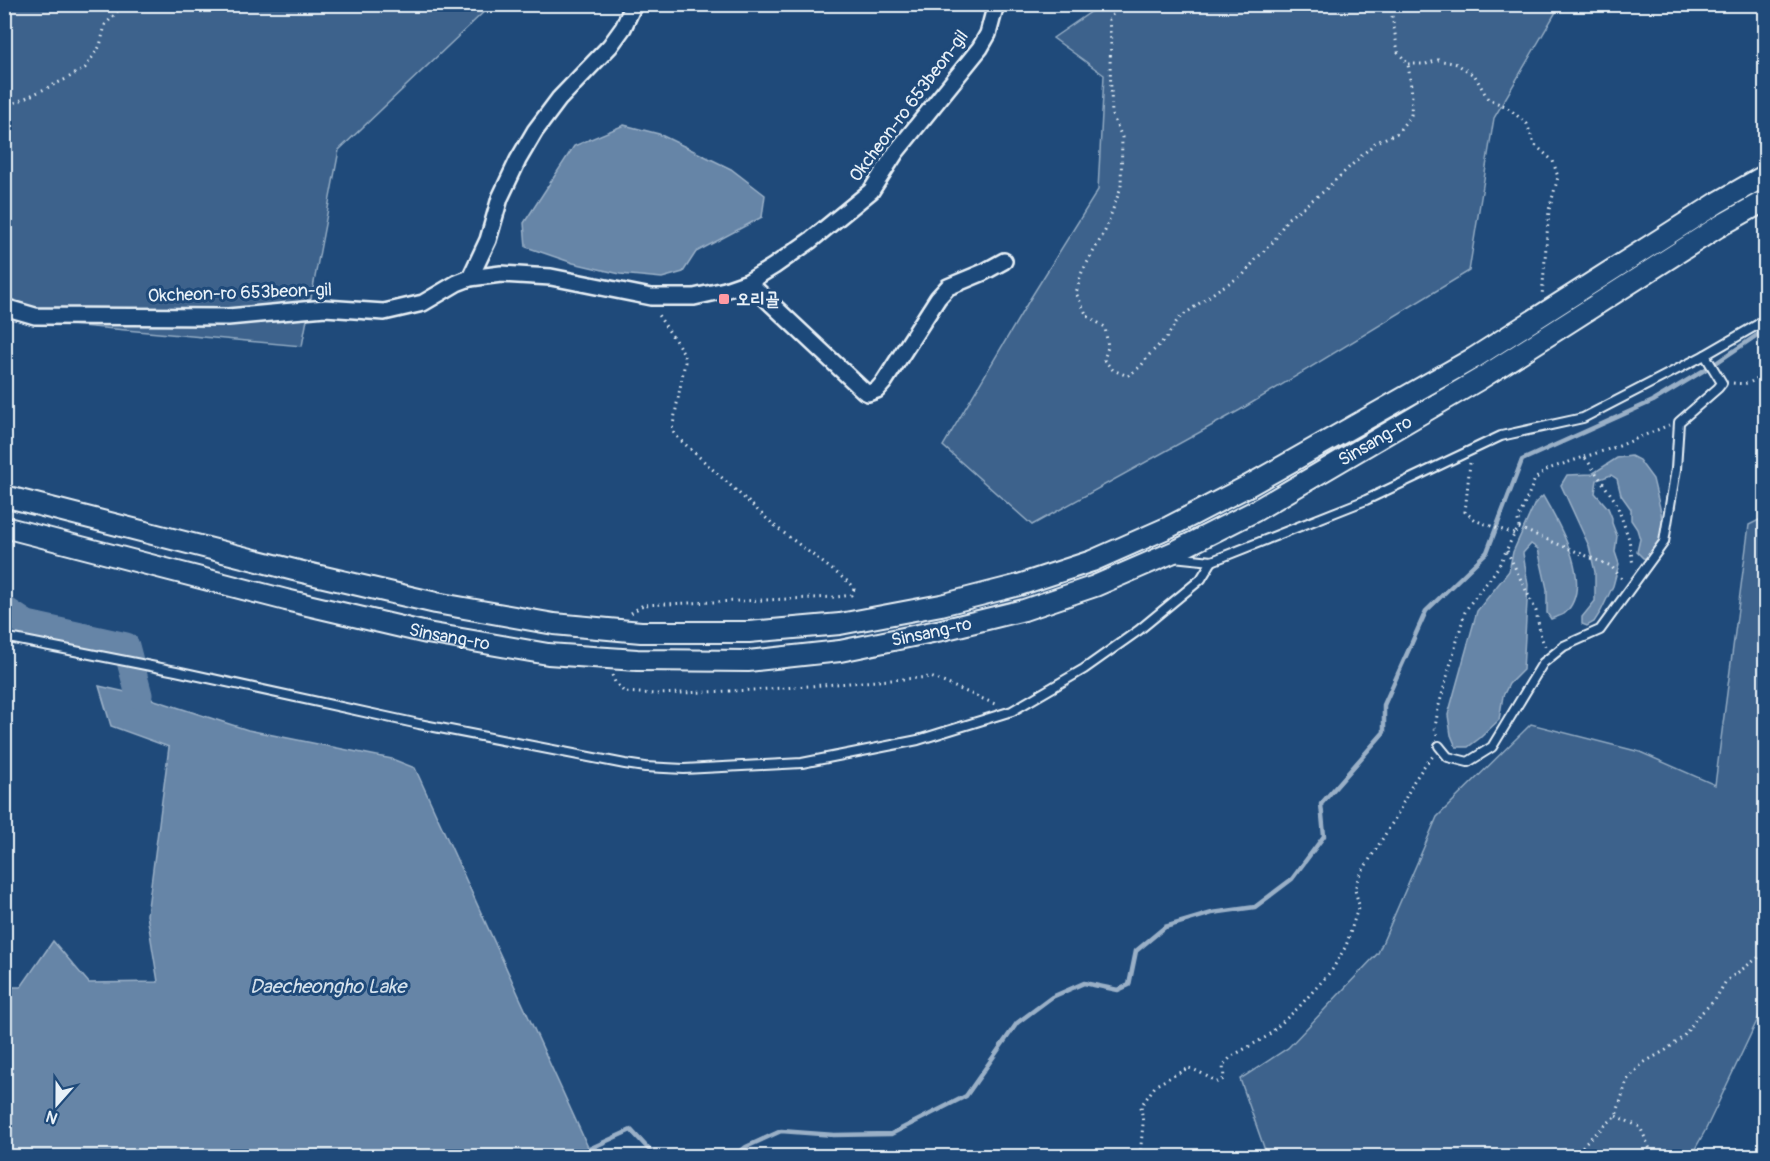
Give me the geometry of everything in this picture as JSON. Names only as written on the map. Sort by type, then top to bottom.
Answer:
[{"type":"street","points":[[470,278],[488,240],[500,198],[535,131],[559,99],[610,46],[623,28],[634,4]]},
{"type":"street","name":"Okcheon-ro 653beon-gil","points":[[4,307],[35,315],[228,317],[325,308],[384,312],[423,303],[470,278],[501,274],[551,277],[651,297],[694,297],[725,290],[748,282],[811,240],[871,191],[896,152],[980,48],[988,34],[996,4]]},
{"type":"street","name":"Sinsang-ro","points":[[4,496],[282,567],[436,603],[554,624],[641,632],[749,632],[840,624],[940,605],[1019,585],[1092,561],[1169,527],[1248,486],[1474,358],[1717,203],[1766,175]]},
{"type":"street","name":"Sinsang-ro","points":[[4,527],[286,600],[427,633],[548,654],[637,660],[748,661],[840,651],[1024,610],[1095,586],[1163,556],[1255,511],[1480,379],[1718,227],[1766,200]]},
{"type":"street","points":[[748,282],[868,393],[877,390],[884,382],[938,298],[948,287],[1004,261]]},
{"type":"lane","points":[[1163,556],[1212,561],[1366,500],[1500,436],[1583,418],[1706,355],[1766,318]]},
{"type":"lane","points":[[1439,746],[1448,758],[1468,762],[1492,747],[1543,663],[1564,646],[1600,630],[1664,542],[1677,469],[1679,422],[1722,382],[1706,355]]},
{"type":"lane","points":[[4,637],[418,724],[625,764],[684,769],[802,763],[918,740],[1012,711],[1084,669],[1139,630],[1201,579],[1212,561]]},
{"type":"path","points":[[4,108],[85,68],[100,46],[105,25],[124,4]]},
{"type":"path","points":[[1119,4],[1109,20],[1112,115],[1122,137],[1121,187],[1105,231],[1082,272],[1076,292],[1087,316],[1105,327],[1108,347],[1104,360],[1113,370],[1128,376],[1142,366],[1167,337],[1178,319],[1219,289],[1243,275],[1274,241],[1287,219],[1323,192],[1375,143],[1397,133],[1411,115],[1412,94],[1408,64],[1398,52],[1390,4]]},
{"type":"path","points":[[1408,64],[1426,64],[1438,60],[1457,64],[1474,76],[1488,99],[1507,107],[1527,124],[1534,144],[1553,161],[1558,177],[1549,210],[1544,254],[1542,295],[1545,313]]},
{"type":"path","points":[[625,619],[643,605],[837,597],[851,595],[854,589],[851,584],[776,527],[675,435],[672,430],[686,362],[683,352],[656,312]]},
{"type":"path","points":[[1722,382],[1746,385],[1766,371]]},
{"type":"path","points":[[1140,1156],[1143,1124],[1141,1106],[1156,1085],[1188,1068],[1217,1082],[1224,1079],[1223,1065],[1232,1056],[1266,1037],[1332,970],[1346,946],[1359,905],[1355,890],[1358,878],[1396,817],[1414,781],[1437,752],[1439,746],[1435,728],[1438,709],[1465,612],[1473,598],[1496,572],[1519,528],[1518,520],[1535,479],[1548,469],[1586,459],[1679,422]]},
{"type":"path","points":[[1586,459],[1616,501],[1629,539],[1636,582]]},
{"type":"path","points":[[1470,463],[1465,512],[1477,520],[1514,534]]},
{"type":"path","points":[[1519,528],[1611,566],[1620,578]]},
{"type":"path","points":[[1507,551],[1536,611],[1541,637],[1550,658]]},
{"type":"path","points":[[612,666],[615,682],[624,692],[630,694],[755,690],[931,677],[995,704]]},
{"type":"path","points":[[1575,1156],[1586,1142],[1616,1116],[1627,1080],[1642,1063],[1666,1050],[1683,1037],[1698,1016],[1715,1000],[1726,981],[1766,952]]},
{"type":"path","points":[[1616,1116],[1640,1127],[1650,1149],[1656,1156]]},
{"type":"shaded area","points":[[4,5],[491,5],[339,150],[302,346],[5,319]]},
{"type":"shaded area","points":[[1101,5],[1560,5],[1494,118],[1469,271],[1240,410],[1032,525],[943,446],[1098,190],[1104,75],[1053,38]]},
{"type":"shaded area","points":[[1765,517],[1765,1004],[1691,1156],[1267,1156],[1240,1079],[1288,1048],[1378,953],[1437,817],[1531,724],[1640,752],[1715,785],[1749,525]]},
{"type":"water","points":[[624,125],[659,134],[731,169],[765,195],[762,217],[696,252],[683,272],[662,278],[620,274],[573,263],[526,247],[524,223],[574,146]]},
{"type":"water","points":[[1631,456],[1639,460],[1653,479],[1661,512],[1663,533],[1649,559],[1643,558],[1637,552],[1640,539],[1631,520],[1631,509],[1621,495],[1617,479],[1611,475],[1597,480],[1595,493],[1608,508],[1612,518],[1617,536],[1615,552],[1619,564],[1613,586],[1601,611],[1594,622],[1587,626],[1582,624],[1582,617],[1595,601],[1595,572],[1589,546],[1561,485],[1567,475],[1592,474],[1617,458]]},
{"type":"water","points":[[1543,496],[1558,522],[1572,555],[1576,572],[1573,602],[1564,614],[1551,619],[1547,613],[1547,589],[1538,549],[1531,544],[1523,553],[1528,585],[1523,670],[1509,684],[1503,696],[1499,720],[1468,747],[1456,747],[1451,735],[1448,715],[1477,611],[1509,571],[1513,552],[1535,503]]},
{"type":"water","name":"Daecheongho Lake","points":[[99,686],[139,695],[248,730],[392,759],[415,768],[592,1156],[5,1156],[5,987],[21,987],[53,941],[89,983],[158,982],[147,915],[169,747],[111,726]]},
{"type":"waterway","points":[[735,1156],[746,1147],[781,1131],[834,1135],[891,1134],[966,1096],[1017,1023],[1052,997],[1084,983],[1118,990],[1129,985],[1136,951],[1165,927],[1212,913],[1255,907],[1292,879],[1324,836],[1321,804],[1384,732],[1384,705],[1426,611],[1487,552],[1522,460],[1653,401],[1716,363],[1766,329]]},
{"type":"waterway","points":[[4,609],[27,624],[126,646],[139,695]]},
{"type":"waterway","points":[[589,1149],[631,1130],[655,1156]]},
{"type":"place","name":"오리골","points":[[724,299]]}]
